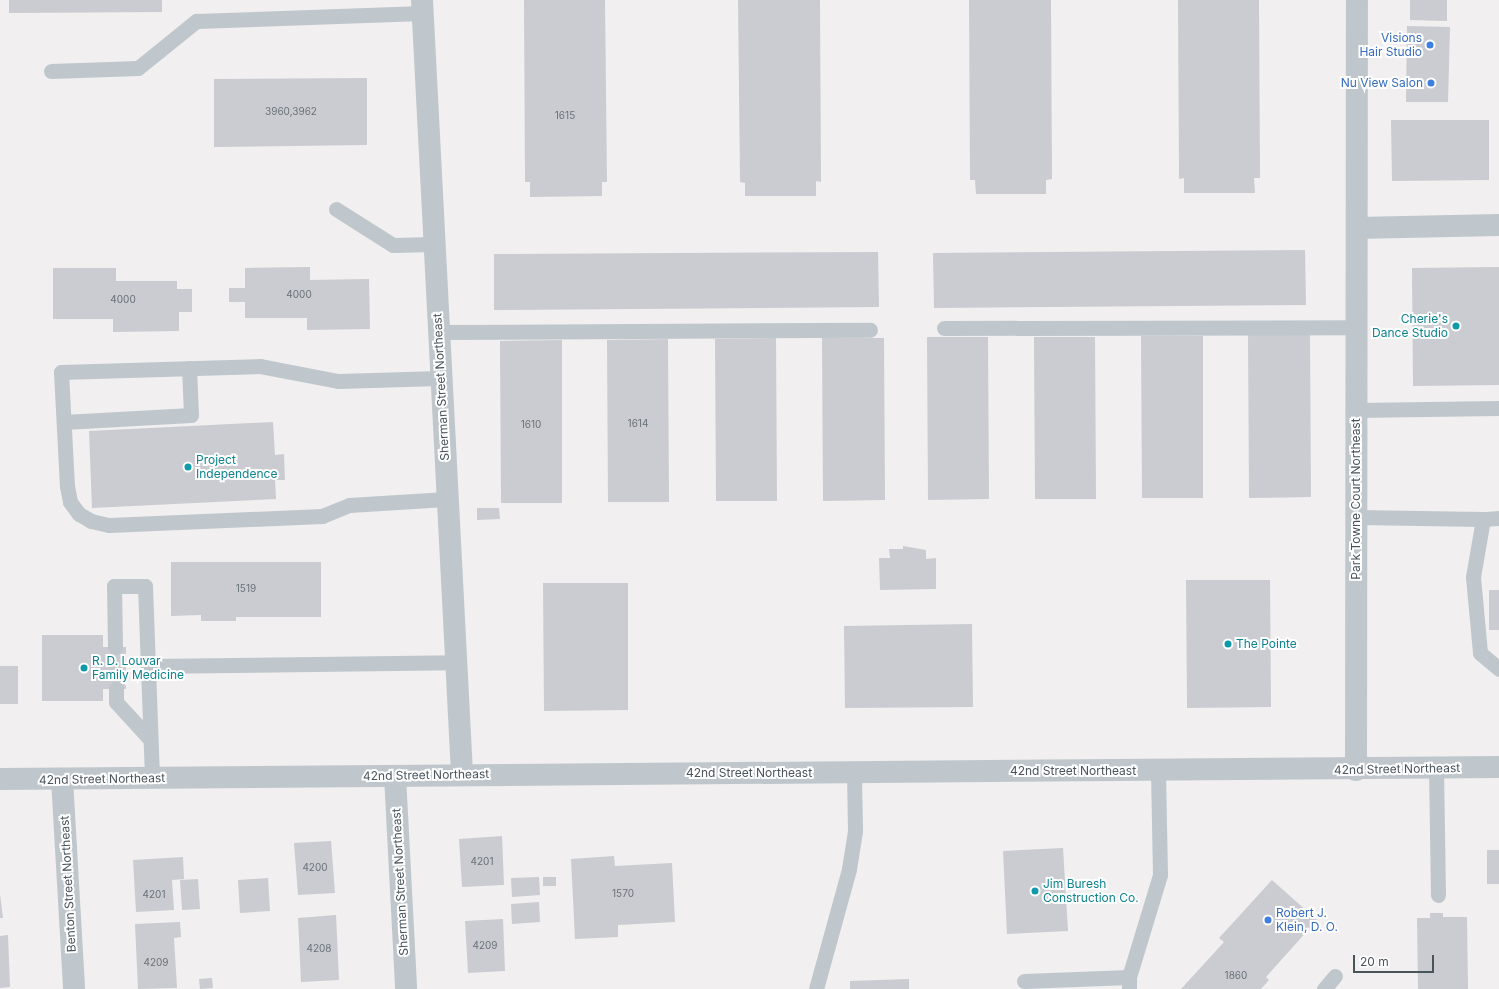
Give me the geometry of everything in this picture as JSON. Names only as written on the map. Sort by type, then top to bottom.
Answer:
[{"type":"street","name":"Park Towne Court Northeast","points":[[1356,770],[1357,0]]},
{"type":"street","name":"Sherman Street Northeast","points":[[423,7],[446,499],[462,774]]},
{"type":"street","points":[[1357,228],[1499,225]]},
{"type":"street","name":"42nd Street Northeast","points":[[0,780],[462,774],[1356,770],[1499,767]]},
{"type":"street","name":"Sherman Street Northeast","points":[[395,776],[406,989]]},
{"type":"street","name":"Benton Street Northeast","points":[[62,779],[74,989]]},
{"type":"lane","points":[[52,71],[138,68],[196,21],[423,7]]},
{"type":"lane","points":[[336,209],[393,245],[434,244]]},
{"type":"lane","points":[[944,328],[1357,327]]},
{"type":"lane","points":[[438,332],[870,330]]},
{"type":"lane","points":[[440,378],[338,381],[260,366],[61,372],[67,486],[70,502],[79,514],[91,521],[109,525],[322,516],[349,505],[446,499]]},
{"type":"lane","points":[[64,422],[191,415],[189,368]]},
{"type":"lane","points":[[1356,410],[1499,408]]},
{"type":"lane","points":[[1356,517],[1499,518]]},
{"type":"lane","points":[[1483,519],[1474,577],[1480,653],[1499,669]]},
{"type":"lane","points":[[115,647],[114,586],[145,586],[149,738],[152,778]]},
{"type":"lane","points":[[148,666],[455,662]]},
{"type":"lane","points":[[116,688],[116,702],[149,738]]},
{"type":"lane","points":[[1436,768],[1438,896]]},
{"type":"lane","points":[[1024,981],[1129,983],[1160,875],[1158,770]]},
{"type":"lane","points":[[816,989],[849,869],[855,830],[854,772]]},
{"type":"lane","points":[[1324,989],[1335,976]]},
{"type":"building","points":[[9,0],[162,0],[162,12],[9,13]]},
{"type":"building","points":[[524,0],[605,0],[607,182],[602,182],[602,196],[530,197],[530,182],[525,182]]},
{"type":"building","points":[[738,0],[820,0],[821,182],[816,181],[816,196],[745,196],[745,183],[740,182]]},
{"type":"building","points":[[969,0],[1051,0],[1052,179],[1046,180],[1046,194],[976,194],[975,180],[970,180]]},
{"type":"building","points":[[1178,0],[1259,0],[1260,178],[1254,178],[1255,193],[1184,193],[1184,178],[1179,179]]},
{"type":"building","points":[[1410,0],[1447,0],[1447,21],[1410,20]]},
{"type":"building","points":[[1407,26],[1450,27],[1448,102],[1406,102]]},
{"type":"building","points":[[367,78],[367,145],[214,147],[214,79]]},
{"type":"building","points":[[1391,120],[1489,120],[1489,180],[1392,181]]},
{"type":"building","points":[[1305,250],[1306,305],[934,308],[933,253]]},
{"type":"building","points":[[878,252],[879,307],[494,310],[494,254]]},
{"type":"building","points":[[310,267],[310,280],[369,279],[370,329],[307,330],[307,318],[245,318],[245,302],[229,302],[229,288],[245,288],[245,268]]},
{"type":"building","name":"Cherie's Dance Studio","points":[[1499,267],[1499,385],[1413,386],[1412,268]]},
{"type":"building","points":[[53,268],[116,268],[116,281],[177,281],[177,289],[192,289],[192,312],[179,312],[179,331],[113,332],[113,319],[53,319]]},
{"type":"building","points":[[1248,335],[1310,335],[1311,497],[1249,498]]},
{"type":"building","points":[[1141,336],[1203,336],[1203,498],[1142,498]]},
{"type":"building","points":[[927,337],[988,337],[989,499],[928,500]]},
{"type":"building","points":[[1034,337],[1095,337],[1096,499],[1035,499]]},
{"type":"building","points":[[776,338],[777,501],[716,501],[715,339]]},
{"type":"building","points":[[822,338],[884,338],[885,500],[823,501]]},
{"type":"building","points":[[668,339],[669,502],[608,502],[607,340]]},
{"type":"building","points":[[562,340],[562,503],[501,503],[500,341]]},
{"type":"building","name":"Project Independence","points":[[273,422],[275,455],[284,454],[285,480],[275,480],[276,499],[92,508],[89,431]]},
{"type":"building","points":[[477,508],[499,508],[500,519],[477,520]]},
{"type":"building","points":[[903,546],[926,550],[926,559],[936,558],[936,589],[880,590],[879,558],[890,558],[889,549],[903,549]]},
{"type":"building","points":[[171,562],[321,562],[321,617],[236,617],[236,621],[201,621],[201,615],[171,616]]},
{"type":"building","name":"The Pointe","points":[[1186,580],[1270,580],[1271,707],[1187,708]]},
{"type":"building","points":[[543,583],[628,583],[628,710],[544,711]]},
{"type":"building","points":[[1489,590],[1499,590],[1499,630],[1489,630]]},
{"type":"building","points":[[972,624],[973,707],[845,708],[844,626]]},
{"type":"building","name":"R. D. Louvar Family Medicine","points":[[42,635],[103,635],[103,647],[126,647],[126,689],[103,689],[103,701],[42,701]]},
{"type":"building","points":[[0,666],[18,666],[18,704],[0,704]]},
{"type":"building","points":[[502,836],[504,885],[462,887],[459,839]]},
{"type":"building","points":[[331,841],[335,893],[298,895],[294,843]]},
{"type":"building","name":"Jim Buresh Construction Co.","points":[[1063,848],[1068,931],[1007,934],[1003,851]]},
{"type":"building","points":[[1487,850],[1499,850],[1499,884],[1487,884]]},
{"type":"building","points":[[614,856],[615,866],[672,863],[675,922],[618,925],[618,937],[575,939],[571,859]]},
{"type":"building","points":[[183,857],[184,879],[172,880],[174,910],[136,912],[133,860]]},
{"type":"building","points":[[539,877],[540,895],[512,897],[511,878]]},
{"type":"building","points":[[543,877],[556,877],[556,886],[543,886]]},
{"type":"building","points":[[268,878],[270,911],[240,913],[238,880]]},
{"type":"building","points":[[198,879],[200,909],[182,910],[180,880]]},
{"type":"building","points":[[1272,880],[1317,920],[1266,977],[1269,980],[1261,989],[1181,989],[1224,942],[1219,938]]},
{"type":"building","points":[[0,894],[3,918],[0,918]]},
{"type":"building","points":[[539,902],[540,922],[512,924],[511,904]]},
{"type":"building","points":[[1430,913],[1443,913],[1443,917],[1467,917],[1468,989],[1418,989],[1417,918],[1430,918]]},
{"type":"building","points":[[336,915],[339,980],[301,982],[298,918]]},
{"type":"building","points":[[503,919],[505,971],[468,973],[465,921]]},
{"type":"building","points":[[180,922],[181,937],[174,938],[177,988],[138,989],[135,924]]},
{"type":"building","points":[[8,935],[10,987],[0,988],[0,936]]},
{"type":"building","points":[[212,978],[213,988],[200,989],[199,979]]},
{"type":"building","points":[[909,979],[909,989],[850,989],[850,981]]},
{"type":"place","name":"Visions Hair Studio","points":[[1430,45]]},
{"type":"place","name":"Nu View Salon","points":[[1431,83]]},
{"type":"place","name":"Cherie's Dance Studio","points":[[1456,326]]},
{"type":"place","name":"Project Independence","points":[[188,467]]},
{"type":"place","name":"The Pointe","points":[[1228,644]]},
{"type":"place","name":"R. D. Louvar Family Medicine","points":[[84,668]]},
{"type":"place","name":"Jim Buresh Construction Co.","points":[[1035,891]]},
{"type":"place","name":"Robert J. Klein, D. O.","points":[[1268,920]]}]
